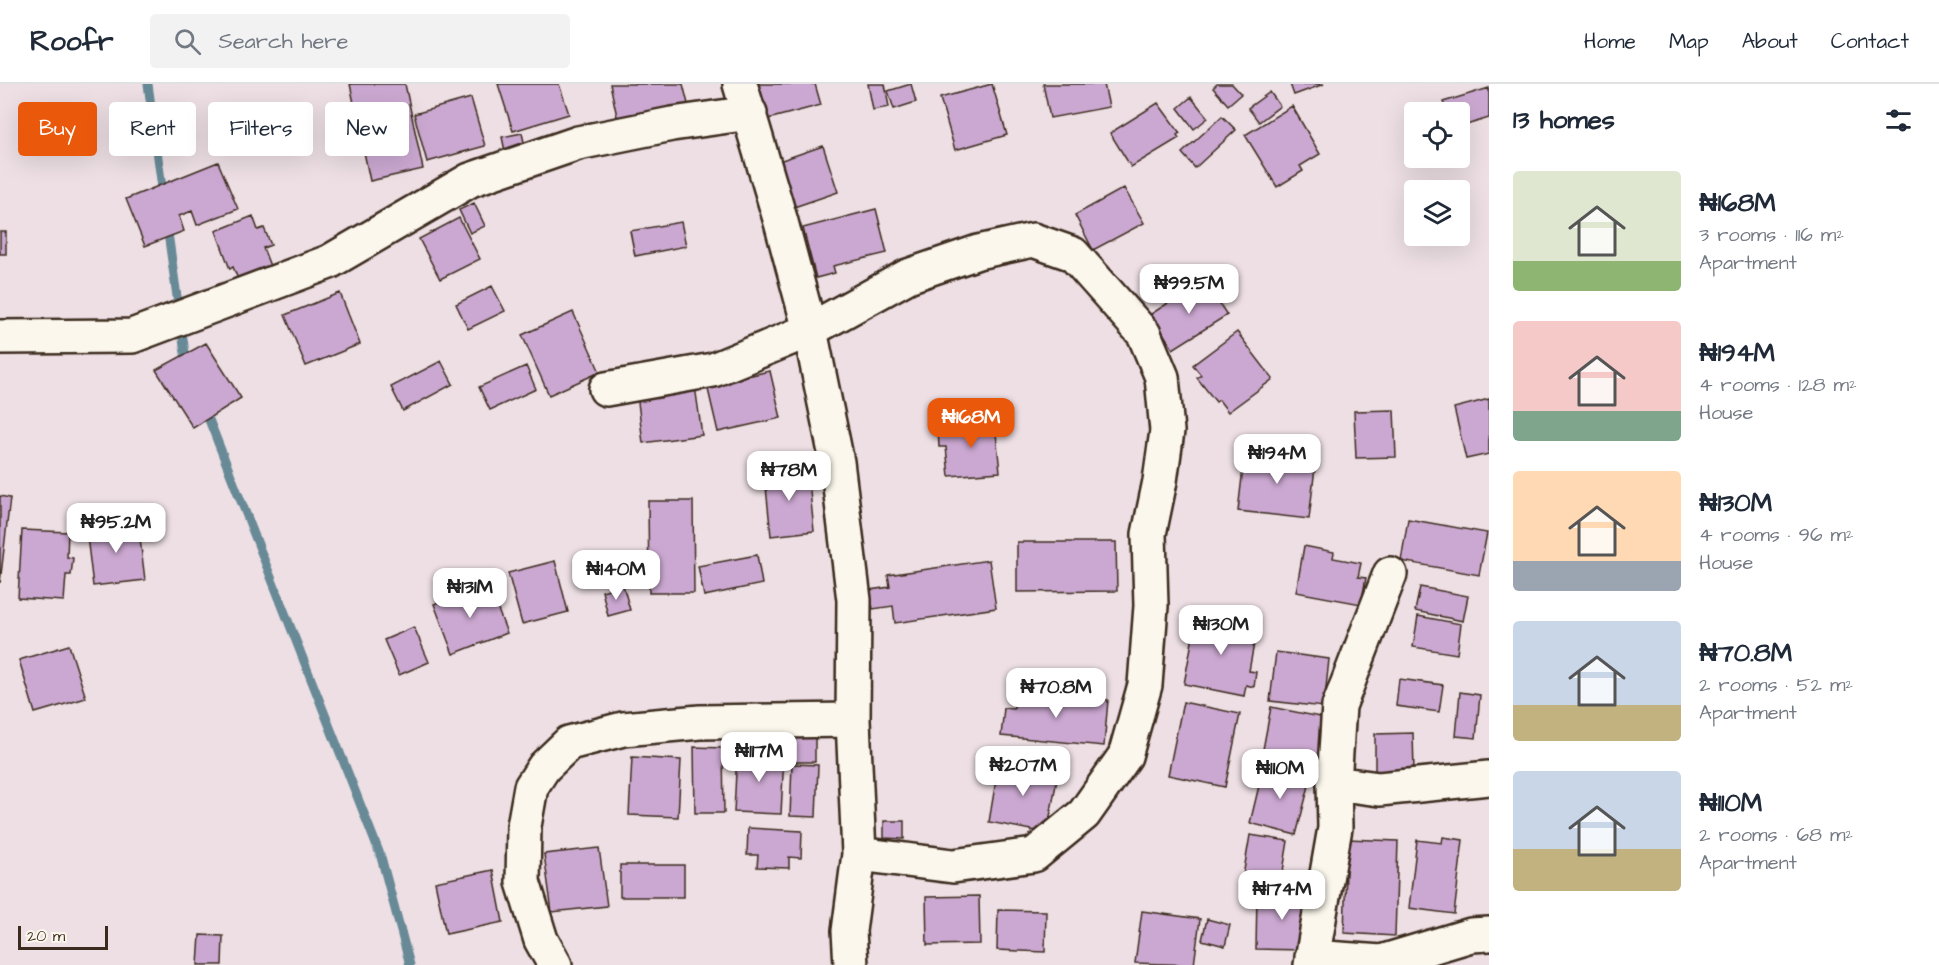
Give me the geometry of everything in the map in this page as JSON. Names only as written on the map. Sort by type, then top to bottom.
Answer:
[{"type":"street","points":[[0,337],[132,336],[328,262],[470,180],[578,143],[672,124],[745,99],[810,330],[837,462],[854,600],[853,720],[859,854],[849,931],[852,965]]},
{"type":"street","points":[[606,389],[713,370],[810,330],[908,276],[978,252],[1033,240],[1073,254],[1144,334],[1162,377],[1167,431],[1161,482],[1149,534],[1151,606],[1145,685],[1125,756],[1084,814],[1034,855],[952,866],[859,854]]},
{"type":"street","points":[[1390,574],[1340,706],[1334,783],[1335,828],[1311,961],[1381,962],[1422,956],[1471,935],[1489,933]]},
{"type":"street","points":[[555,965],[541,940],[523,882],[524,826],[531,787],[544,767],[569,743],[623,729],[700,722],[853,720]]},
{"type":"street","points":[[1334,783],[1379,789],[1489,778]]},
{"type":"building","points":[[350,84],[405,84],[409,102],[354,102]]},
{"type":"building","points":[[498,84],[559,84],[569,114],[513,131]]},
{"type":"building","points":[[610,84],[683,84],[688,104],[618,121]]},
{"type":"building","points":[[758,84],[815,84],[821,105],[768,119]]},
{"type":"building","points":[[868,84],[885,84],[889,107],[873,110]]},
{"type":"building","points":[[911,84],[916,102],[894,109],[888,91]]},
{"type":"building","points":[[992,84],[1007,135],[955,150],[940,98]]},
{"type":"building","points":[[1043,84],[1104,84],[1109,107],[1050,118]]},
{"type":"building","points":[[1217,84],[1232,84],[1241,94],[1228,105],[1213,88]]},
{"type":"building","points":[[1290,84],[1324,84],[1294,95]]},
{"type":"building","points":[[1489,88],[1489,118],[1470,124],[1470,102],[1443,102]]},
{"type":"building","points":[[1270,92],[1280,106],[1259,122],[1248,108]]},
{"type":"building","points":[[1191,97],[1208,118],[1194,129],[1178,108]]},
{"type":"building","points":[[471,98],[485,146],[427,162],[414,114]]},
{"type":"building","points":[[409,103],[423,169],[370,181],[365,156],[409,156]]},
{"type":"building","points":[[1158,103],[1180,133],[1177,135],[1179,138],[1131,167],[1110,133]]},
{"type":"building","points":[[1292,106],[1320,154],[1300,166],[1303,171],[1277,187],[1245,135]]},
{"type":"building","points":[[1222,116],[1236,130],[1195,168],[1182,153]]},
{"type":"building","points":[[522,133],[526,151],[506,156],[502,137]]},
{"type":"building","points":[[823,146],[838,192],[794,207],[779,161]]},
{"type":"building","points":[[218,162],[238,209],[197,225],[192,211],[179,216],[184,231],[145,246],[126,199]]},
{"type":"building","points":[[1124,188],[1144,223],[1093,250],[1075,215]]},
{"type":"building","points":[[474,203],[485,226],[470,233],[459,210]]},
{"type":"building","points":[[876,209],[887,253],[833,266],[835,273],[816,278],[803,228]]},
{"type":"building","points":[[253,216],[258,230],[264,228],[271,245],[263,248],[270,266],[238,279],[233,267],[230,269],[216,231]]},
{"type":"building","points":[[459,218],[480,259],[440,279],[419,239]]},
{"type":"building","points":[[681,222],[686,246],[635,256],[630,231]]},
{"type":"building","points":[[0,232],[6,232],[6,254],[0,254]]},
{"type":"building","points":[[1204,280],[1227,315],[1173,349],[1151,314]]},
{"type":"building","points":[[492,286],[505,311],[468,329],[456,304]]},
{"type":"building","points":[[340,293],[360,344],[306,366],[285,315]]},
{"type":"building","points":[[573,312],[600,372],[549,395],[522,335]]},
{"type":"building","points":[[1237,332],[1273,379],[1228,412],[1219,400],[1216,402],[1197,378],[1201,375],[1193,365]]},
{"type":"building","points":[[206,343],[241,398],[193,428],[156,370]]},
{"type":"building","points":[[441,361],[453,384],[403,411],[391,387]]},
{"type":"building","points":[[526,366],[536,389],[490,410],[479,387]]},
{"type":"building","points":[[770,371],[781,418],[718,432],[707,385]]},
{"type":"building","points":[[695,386],[702,435],[643,443],[637,394]]},
{"type":"building","points":[[1489,399],[1489,454],[1466,459],[1454,408]]},
{"type":"building","points":[[1394,410],[1396,457],[1356,458],[1354,411]]},
{"type":"building","points":[[995,423],[1000,472],[949,476],[946,447],[939,447],[938,428]]},
{"type":"building","points":[[1245,451],[1316,459],[1309,519],[1238,511]]},
{"type":"building","points":[[784,466],[785,473],[808,471],[814,531],[771,536],[764,468]]},
{"type":"building","points":[[0,496],[10,498],[0,583]]},
{"type":"building","points":[[648,501],[693,501],[694,593],[649,593]]},
{"type":"building","points":[[1408,519],[1487,533],[1479,575],[1401,561]]},
{"type":"building","points":[[138,522],[145,580],[93,586],[86,528]]},
{"type":"building","points":[[22,530],[68,532],[67,557],[73,558],[71,575],[66,575],[64,601],[18,598]]},
{"type":"building","points":[[1017,542],[1116,542],[1117,591],[1017,592]]},
{"type":"building","points":[[1304,546],[1334,552],[1333,558],[1361,563],[1358,577],[1366,578],[1361,604],[1296,592]]},
{"type":"building","points":[[757,555],[762,584],[704,596],[698,566]]},
{"type":"building","points":[[989,560],[996,608],[895,623],[893,606],[873,609],[870,590],[890,587],[888,575]]},
{"type":"building","points":[[555,561],[568,612],[522,624],[508,573]]},
{"type":"building","points":[[488,584],[507,633],[453,654],[434,604]]},
{"type":"building","points":[[623,585],[630,610],[608,616],[602,591]]},
{"type":"building","points":[[1420,587],[1468,596],[1463,621],[1415,611]]},
{"type":"building","points":[[1197,615],[1257,627],[1249,671],[1256,672],[1254,687],[1246,685],[1244,696],[1184,684]]},
{"type":"building","points":[[1418,616],[1461,624],[1457,654],[1413,647]]},
{"type":"building","points":[[414,627],[429,662],[399,675],[384,640]]},
{"type":"building","points":[[69,645],[86,698],[35,713],[19,660]]},
{"type":"building","points":[[1276,652],[1329,659],[1324,707],[1270,701]]},
{"type":"building","points":[[1399,679],[1443,685],[1439,712],[1396,706]]},
{"type":"building","points":[[1015,691],[1108,700],[1104,746],[1001,736],[1004,708],[1014,709]]},
{"type":"building","points":[[1460,692],[1480,695],[1476,738],[1456,736]]},
{"type":"building","points":[[1183,702],[1240,714],[1225,787],[1168,775]]},
{"type":"building","points":[[1271,707],[1325,718],[1315,771],[1261,760]]},
{"type":"building","points":[[1413,733],[1414,771],[1375,771],[1375,734]]},
{"type":"building","points":[[815,737],[815,762],[790,762],[789,738]]},
{"type":"building","points":[[694,747],[723,748],[724,813],[695,813]]},
{"type":"building","points":[[737,752],[784,755],[781,814],[734,812]]},
{"type":"building","points":[[632,757],[681,760],[678,817],[629,815]]},
{"type":"building","points":[[999,762],[1058,773],[1047,833],[989,822]]},
{"type":"building","points":[[792,764],[818,765],[816,817],[790,816]]},
{"type":"building","points":[[1264,765],[1311,778],[1296,835],[1250,823]]},
{"type":"building","points":[[884,821],[904,821],[904,839],[884,838]]},
{"type":"building","points":[[748,828],[802,831],[801,858],[789,857],[789,868],[757,867],[758,855],[747,855]]},
{"type":"building","points":[[1250,835],[1288,841],[1281,883],[1243,876]]},
{"type":"building","points":[[1443,837],[1463,840],[1454,914],[1409,908],[1417,840],[1442,843]]},
{"type":"building","points":[[1347,839],[1398,841],[1395,936],[1344,933]]},
{"type":"building","points":[[599,848],[607,906],[552,912],[544,854]]},
{"type":"building","points":[[620,865],[684,865],[684,897],[620,897]]},
{"type":"building","points":[[493,870],[503,922],[446,934],[435,882]]},
{"type":"building","points":[[1257,893],[1307,893],[1307,950],[1256,949]]},
{"type":"building","points":[[979,896],[980,944],[927,945],[926,897]]},
{"type":"building","points":[[998,910],[1046,911],[1045,952],[997,950]]},
{"type":"building","points":[[1142,911],[1200,919],[1194,965],[1135,963]]},
{"type":"building","points":[[1207,919],[1230,925],[1225,946],[1202,940]]},
{"type":"building","points":[[200,935],[223,936],[222,965],[198,965]]},
{"type":"waterway","points":[[148,84],[163,195]]},
{"type":"waterway","points":[[167,226],[187,367]]},
{"type":"waterway","points":[[204,407],[381,857],[410,965]]}]
